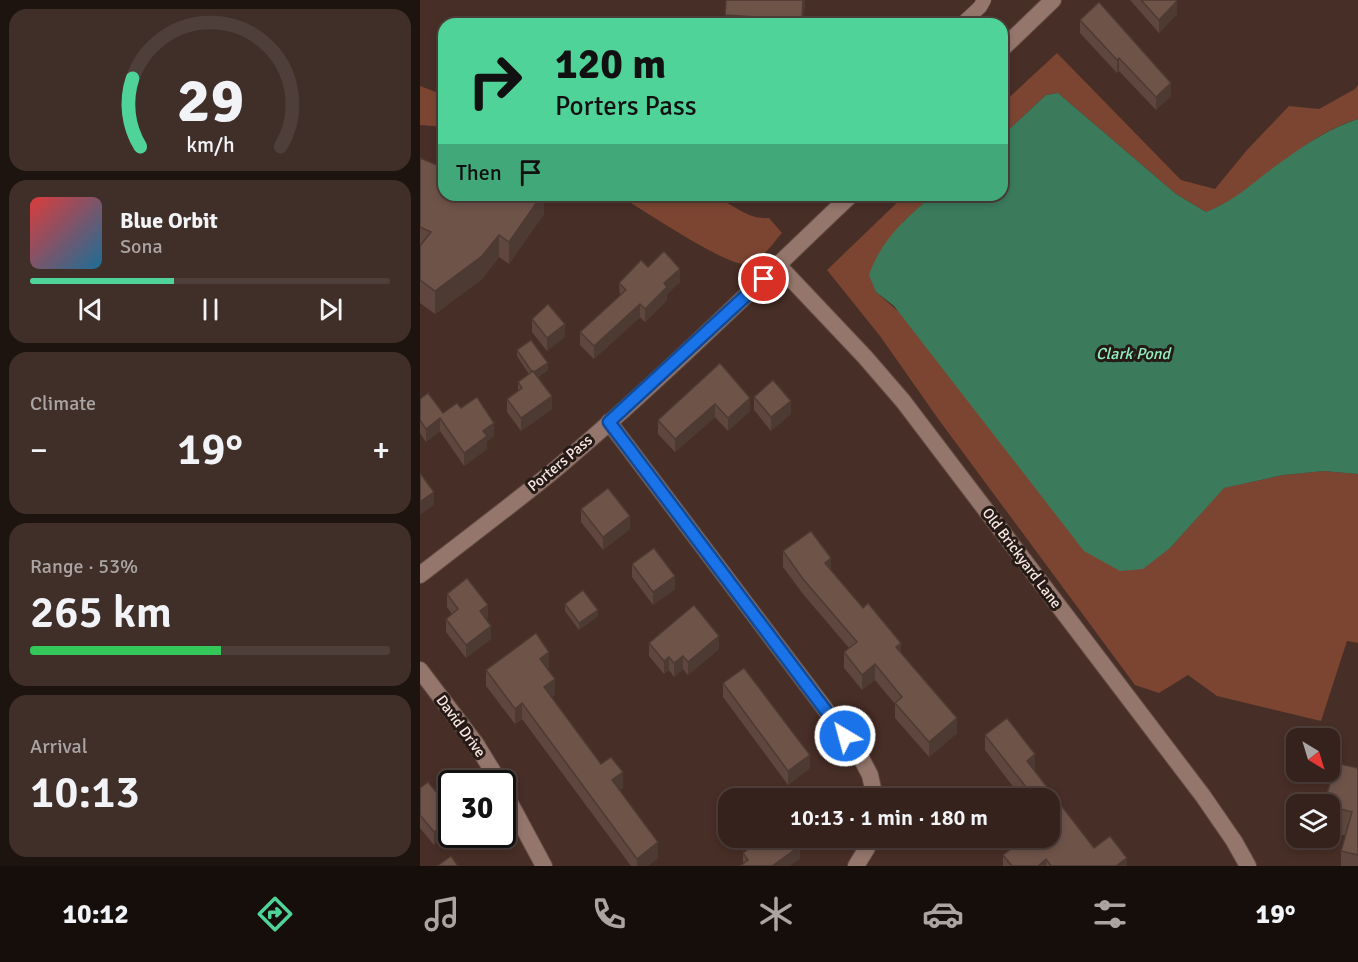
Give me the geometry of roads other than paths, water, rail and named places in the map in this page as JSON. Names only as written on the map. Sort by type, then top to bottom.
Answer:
[{"type":"street","points":[[1008,43],[1053,0]]},
{"type":"street","name":"Porters Pass","points":[[420,575],[556,468],[609,422],[845,201]]},
{"type":"street","name":"Old Brickyard Lane","points":[[778,265],[903,401],[1196,787],[1234,841],[1248,866]]},
{"type":"street","points":[[609,422],[859,754],[870,775],[873,788]]},
{"type":"street","name":"David Drive","points":[[420,670],[476,744],[492,770]]},
{"type":"street","points":[[516,814],[544,866]]},
{"type":"street","points":[[856,866],[867,848]]},
{"type":"lane","points":[[968,18],[984,0]]},
{"type":"water","name":"Clark Pond","points":[[1058,93],[1176,194],[1206,212],[1237,195],[1310,142],[1358,119],[1358,474],[1324,471],[1283,475],[1224,488],[1170,548],[1143,569],[1120,571],[1084,551],[894,306],[876,292],[869,275],[887,240],[926,201],[1008,201],[1008,130],[1046,95]]}]
